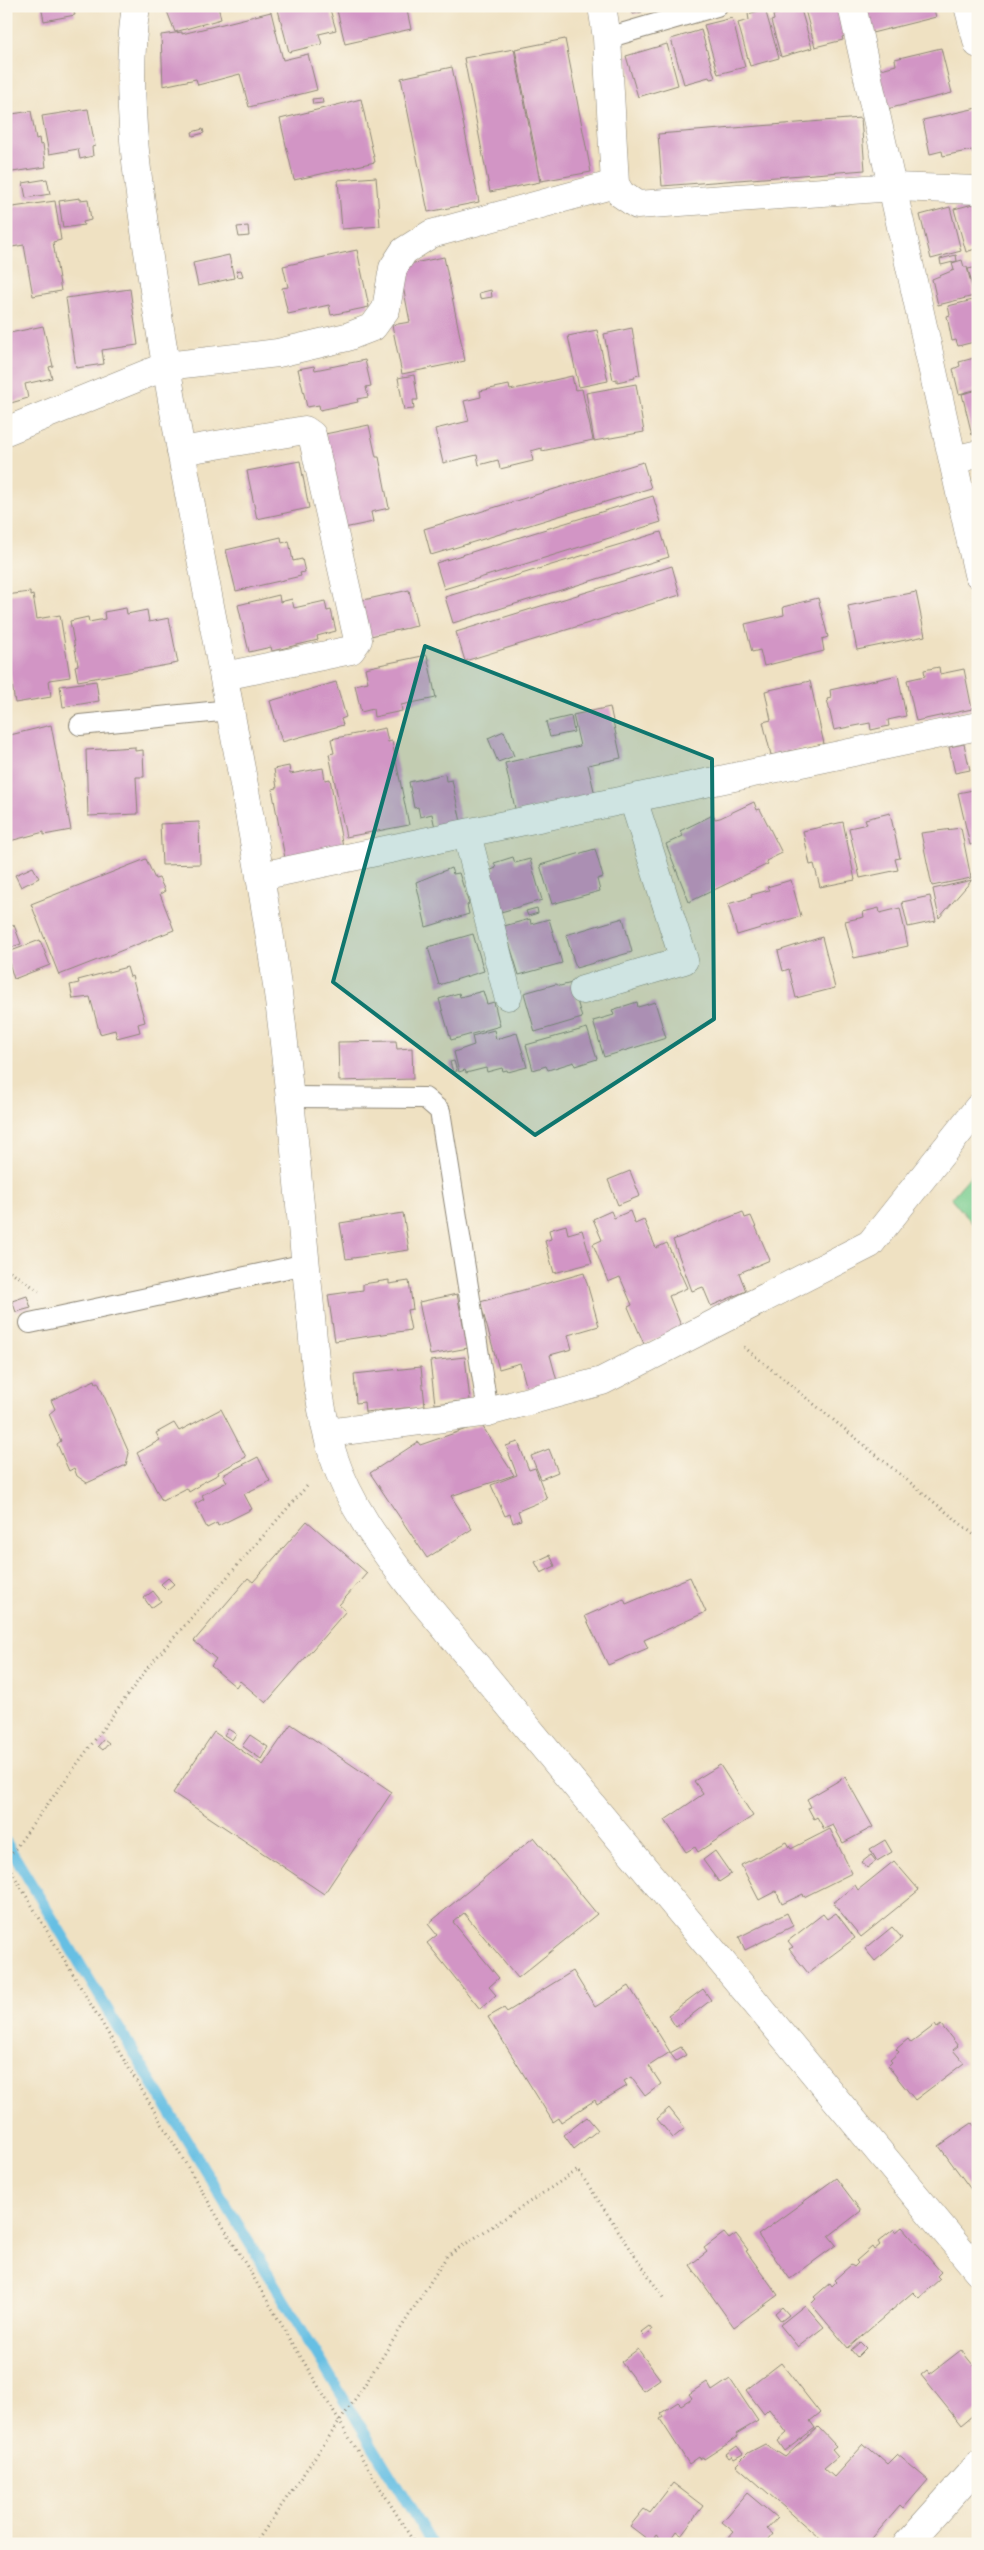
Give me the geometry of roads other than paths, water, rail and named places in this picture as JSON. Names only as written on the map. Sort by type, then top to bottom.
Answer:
[{"type":"street","points":[[136,6],[132,53],[133,122],[153,282],[181,451],[261,876],[290,1097],[318,1388],[330,1444],[364,1521],[412,1588],[978,2271]]},
{"type":"street","points":[[602,6],[607,38],[615,184],[621,194],[637,205],[894,187],[978,190]]},
{"type":"street","points":[[852,6],[894,187],[965,457],[978,574]]},
{"type":"street","points":[[968,6],[978,44]]},
{"type":"street","points":[[6,431],[166,366],[278,353],[348,337],[373,327],[386,310],[393,268],[404,251],[431,234],[615,184]]},
{"type":"street","points":[[181,451],[305,430],[312,435],[358,640],[351,650],[224,676]]},
{"type":"street","points":[[261,876],[978,726]]},
{"type":"street","points":[[584,990],[684,960],[633,799]]},
{"type":"street","points":[[467,834],[508,996]]},
{"type":"street","points":[[330,1444],[488,1412],[602,1381],[870,1244],[978,1108]]},
{"type":"street","points":[[907,2544],[978,2465]]},
{"type":"lane","points":[[607,38],[717,6]]},
{"type":"lane","points":[[80,725],[230,710]]},
{"type":"lane","points":[[290,1097],[424,1098],[440,1111],[488,1412]]},
{"type":"lane","points":[[30,1323],[306,1264]]},
{"type":"waterway","points":[[6,1842],[432,2544]]}]
